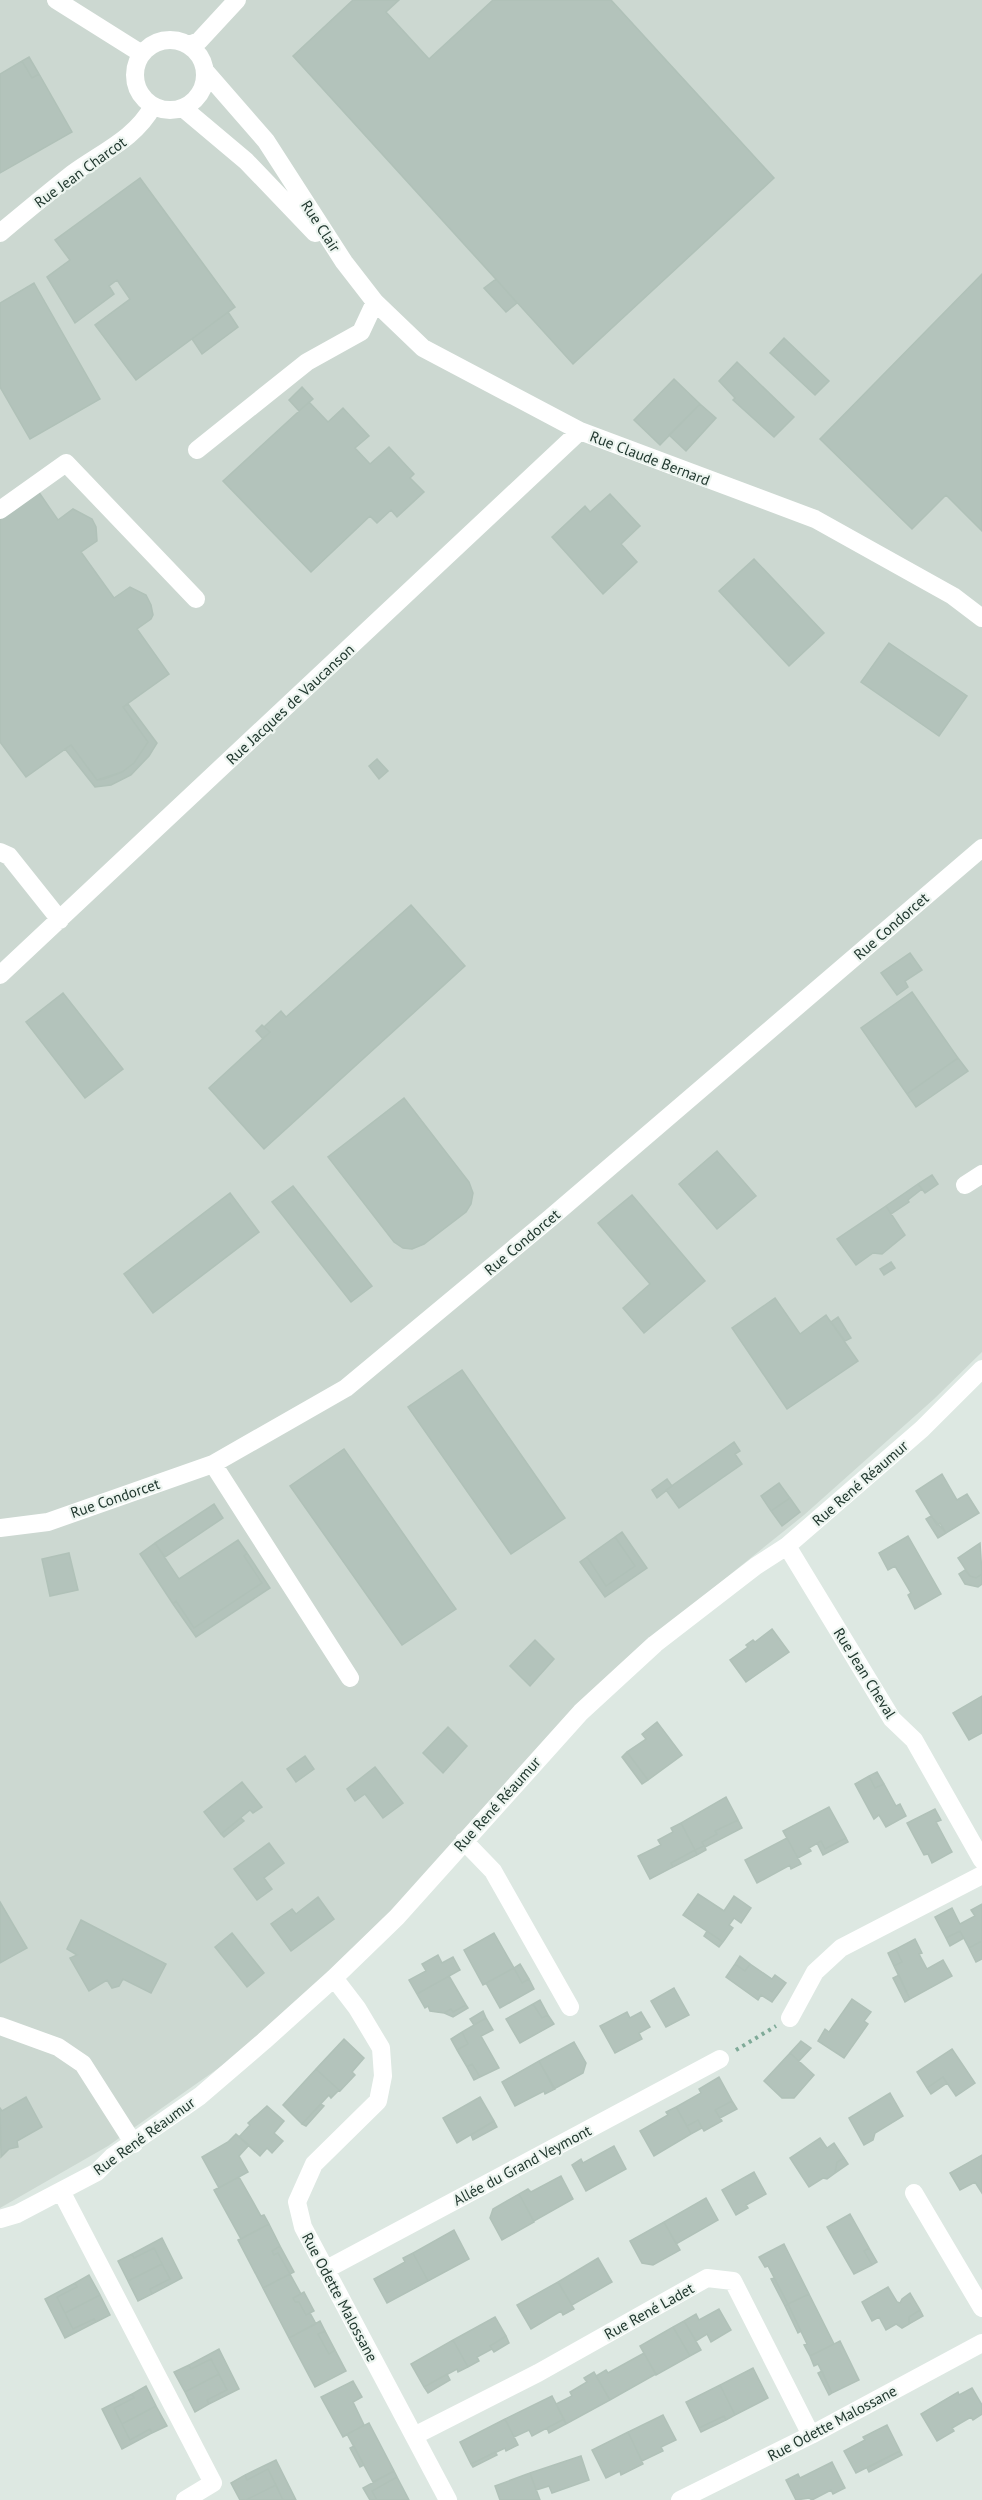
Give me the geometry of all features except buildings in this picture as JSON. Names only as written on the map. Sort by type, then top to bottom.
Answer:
[{"type":"street","points":[[56,0],[142,54]]},
{"type":"street","points":[[189,45],[202,61],[205,71],[200,93],[196,99],[183,108],[163,110],[153,106],[137,89],[136,65],[142,54],[149,47],[169,40],[189,45],[199,41],[237,0]]},
{"type":"street","name":"Rue Clair","points":[[205,71],[266,141],[344,262]]},
{"type":"street","name":"Rue Jean Charcot","points":[[0,233],[73,173],[127,138],[144,122],[153,106]]},
{"type":"street","name":"Rue Clair","points":[[183,108],[246,161],[344,262]]},
{"type":"street","name":"Rue Claude Bernard","points":[[344,262],[375,302],[423,348],[579,431],[815,519],[953,596],[982,618]]},
{"type":"street","points":[[196,450],[307,362],[361,332],[375,302]]},
{"type":"street","name":"Rue Jacques de Vaucanson","points":[[0,975],[579,431]]},
{"type":"street","points":[[0,510],[66,463],[196,598]]},
{"type":"street","name":"Rue Condorcet","points":[[0,1528],[48,1522],[213,1464],[346,1388],[548,1220],[982,848]]},
{"type":"street","points":[[0,852],[9,856],[60,920]]},
{"type":"street","points":[[965,1185],[982,1174]]},
{"type":"street","name":"Rue René Réaumur","points":[[0,2219],[17,2214],[97,2172],[112,2157],[134,2144],[200,2096],[334,1978],[396,1917],[581,1712],[655,1644],[756,1566],[787,1546],[922,1429],[982,1369]]},
{"type":"street","points":[[213,1464],[350,1678]]},
{"type":"street","name":"Rue Jean Cheval","points":[[787,1546],[892,1719],[914,1740],[982,1860]]},
{"type":"street","points":[[464,1841],[493,1871],[570,2007]]},
{"type":"street","points":[[790,2018],[815,1972],[841,1948],[982,1875]]},
{"type":"street","name":"Rue Odette Malossane","points":[[334,1978],[357,2008],[381,2048],[383,2076],[378,2101],[314,2164],[297,2202],[303,2227],[448,2500]]},
{"type":"street","points":[[0,2026],[58,2047],[83,2064],[134,2144]]},
{"type":"street","name":"Allée du Grand Veymont","points":[[325,2270],[720,2059]]},
{"type":"street","points":[[62,2191],[213,2483],[185,2500]]},
{"type":"street","points":[[914,2193],[982,2308]]},
{"type":"street","name":"Rue René Ladet","points":[[414,2436],[538,2373],[707,2278],[733,2281],[811,2435]]},
{"type":"street","name":"Rue Odette Malossane","points":[[680,2500],[811,2435],[982,2343]]},
{"type":"path","points":[[720,2059],[790,2018]]},
{"type":"shaded area","points":[[0,0],[982,0],[982,1352],[934,1399],[804,1515],[691,1606],[403,1901],[260,2039],[108,2146],[0,2208]]}]
